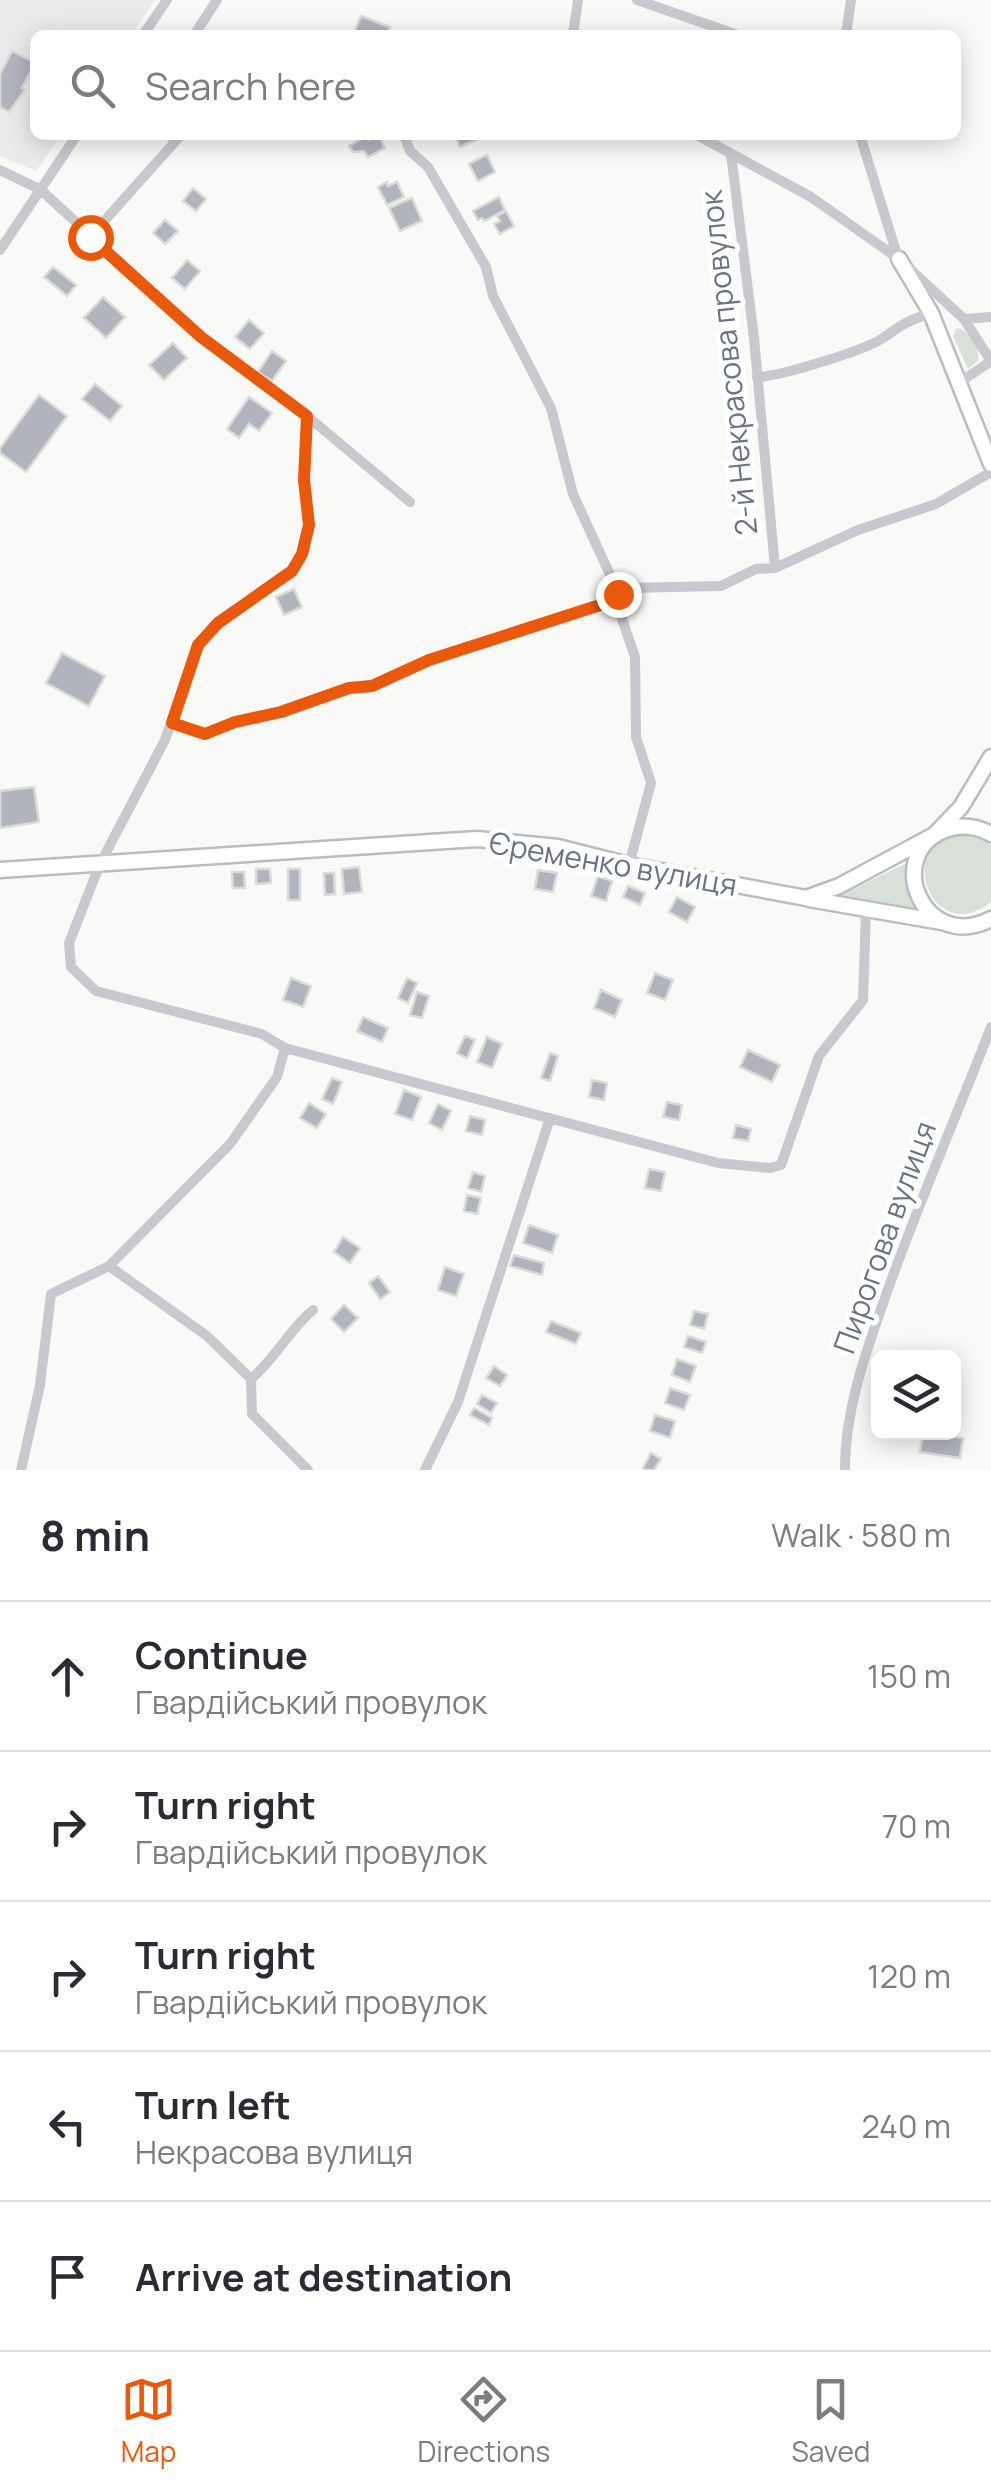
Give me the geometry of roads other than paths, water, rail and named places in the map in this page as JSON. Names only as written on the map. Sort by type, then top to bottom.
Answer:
[{"type":"street","points":[[146,30],[167,0]]},
{"type":"street","points":[[197,30],[217,0]]},
{"type":"street","points":[[574,30],[578,0]]},
{"type":"street","points":[[637,0],[724,30]]},
{"type":"street","points":[[847,30],[851,0]]},
{"type":"street","points":[[0,250],[74,140]]},
{"type":"street","points":[[90,237],[177,140]]},
{"type":"street","points":[[406,140],[410,151],[428,167],[486,267],[493,296],[551,408],[573,494],[618,594],[635,657],[636,737],[650,783],[628,865]]},
{"type":"street","points":[[705,140],[811,197],[898,259],[964,319],[991,361],[959,384]]},
{"type":"street","points":[[862,140],[898,259],[931,314],[991,464]]},
{"type":"street","name":"2-й Некрасова провулок","points":[[731,154],[775,568]]},
{"type":"street","points":[[0,170],[41,190],[201,337],[307,416],[410,502]]},
{"type":"street","points":[[757,377],[776,377],[865,345],[903,322],[931,314]]},
{"type":"street","points":[[964,319],[991,318]]},
{"type":"street","points":[[307,416],[304,480],[309,525],[302,554],[292,571],[218,623],[198,645],[172,723],[100,864],[68,943],[70,967],[96,991],[262,1034],[286,1048],[718,1163],[770,1168],[780,1164],[819,1056],[863,1000],[866,910]]},
{"type":"street","points":[[172,723],[205,734],[349,688],[372,686],[429,660],[600,605],[627,588],[722,586],[756,568],[775,568],[858,530],[936,504],[991,472]]},
{"type":"street","points":[[946,923],[930,913],[916,888],[917,859],[960,808],[991,757]]},
{"type":"street","points":[[806,898],[839,886],[934,835],[962,826],[991,834]]},
{"type":"street","name":"Єременко вулиця","points":[[0,870],[477,838],[558,848],[866,910],[974,926],[991,922]]},
{"type":"street","name":"Пирогова вулиця","points":[[845,1470],[845,1437],[872,1335],[905,1241],[991,1027]]},
{"type":"street","points":[[21,1470],[40,1384],[51,1294],[108,1266],[230,1144],[277,1078],[286,1048]]},
{"type":"street","points":[[425,1470],[458,1402],[550,1118]]},
{"type":"street","points":[[108,1266],[207,1336],[251,1379],[252,1414],[308,1470]]},
{"type":"street","points":[[251,1379],[272,1362],[294,1325],[313,1310]]}]
